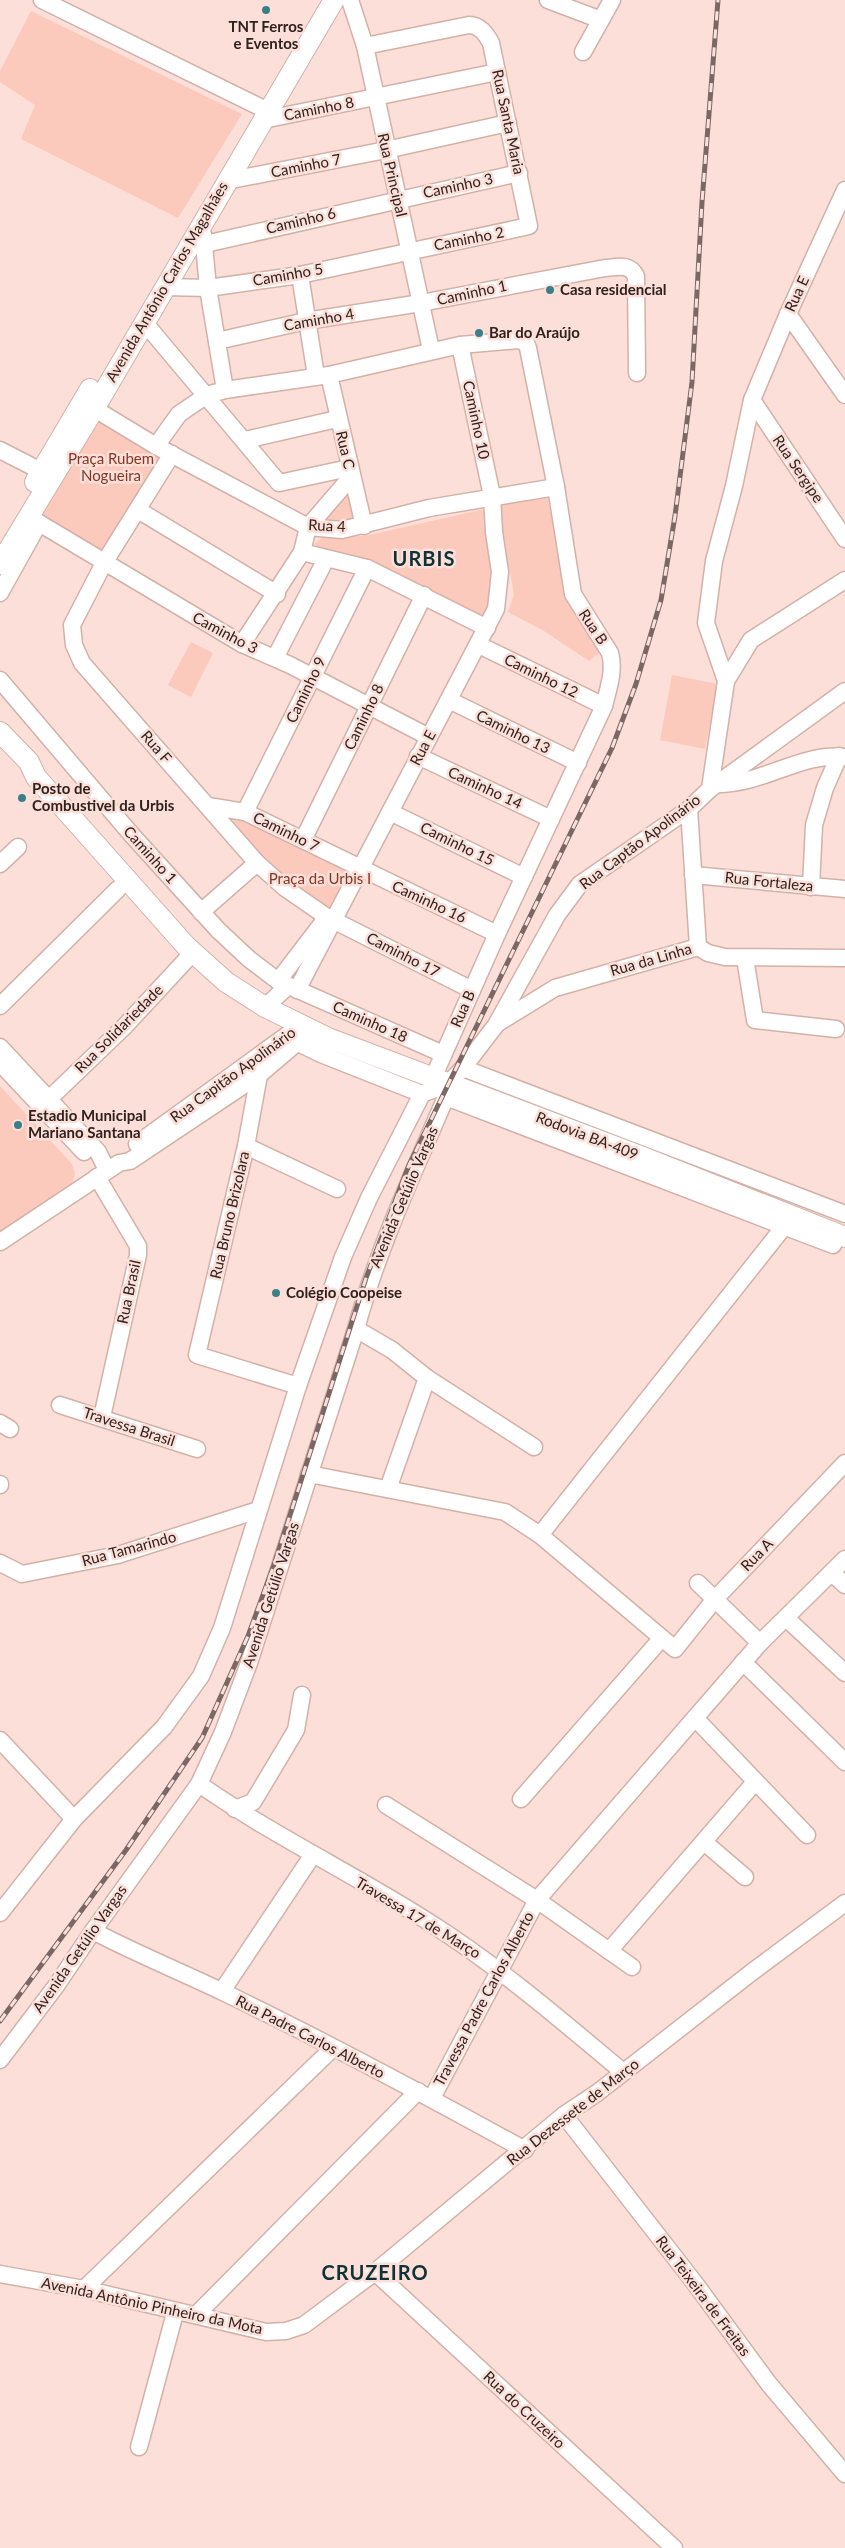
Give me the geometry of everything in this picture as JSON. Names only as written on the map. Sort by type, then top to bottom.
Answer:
[{"type":"main road","name":"Avenida Antônio Carlos Magalhães","points":[[0,564],[34,520],[88,405],[262,112],[338,2]]},
{"type":"main road","name":"Avenida Antônio Carlos Magalhães","points":[[0,546],[41,470],[88,405],[144,322],[165,287],[203,234],[226,181],[262,112]]},
{"type":"main road","points":[[0,732],[29,762],[36,777]]},
{"type":"main road","points":[[0,746],[21,768],[36,777]]},
{"type":"main road","name":"Rodovia BA-409","points":[[36,777],[186,946],[226,982],[305,1035],[445,1085],[839,1241]]},
{"type":"street","points":[[42,0],[262,112]]},
{"type":"street","points":[[548,0],[601,20]]},
{"type":"street","points":[[583,52],[612,0]]},
{"type":"street","name":"Rua Principal","points":[[338,2],[365,46],[386,150],[431,350]]},
{"type":"street","name":"Rua Santa Maria","points":[[365,46],[475,25],[484,32],[491,43],[529,226]]},
{"type":"street","points":[[375,98],[497,72]]},
{"type":"street","name":"Caminho 8","points":[[262,112],[375,98]]},
{"type":"street","points":[[386,150],[508,122]]},
{"type":"street","name":"Caminho 7","points":[[226,181],[386,150]]},
{"type":"street","name":"Caminho 3","points":[[398,199],[519,173]]},
{"type":"street","name":"Rua E","points":[[726,681],[707,628],[709,591],[752,400],[788,314],[845,190]]},
{"type":"street","name":"Caminho 6","points":[[203,234],[398,199]]},
{"type":"street","name":"Caminho 2","points":[[410,251],[529,226]]},
{"type":"street","points":[[203,234],[208,288],[225,390]]},
{"type":"street","name":"Caminho 5","points":[[165,287],[208,288],[300,275],[410,251]]},
{"type":"street","name":"Caminho 1","points":[[421,303],[522,282],[605,268],[630,267],[636,276],[637,288],[637,373]]},
{"type":"street","name":"Rua C","points":[[300,275],[306,321],[322,375],[338,419],[364,526]]},
{"type":"street","name":"Caminho 4","points":[[218,341],[306,321],[421,303]]},
{"type":"street","points":[[788,314],[840,376],[845,395]]},
{"type":"street","points":[[144,322],[245,440],[279,483],[350,473]]},
{"type":"street","name":"Rua B","points":[[322,375],[395,361],[431,350],[460,345],[520,340],[526,343],[556,487],[573,594],[610,653],[613,664],[604,706],[443,1054],[445,1085]]},
{"type":"street","name":"Caminho 10","points":[[460,345],[492,496]]},
{"type":"street","points":[[156,446],[179,414],[206,395],[225,390],[322,375]]},
{"type":"street","name":"Rua Sergipe","points":[[752,400],[845,539]]},
{"type":"street","name":"Rua 4","points":[[88,405],[156,446],[308,527],[342,530],[364,526],[429,508],[492,496],[556,487]]},
{"type":"street","points":[[245,440],[338,419]]},
{"type":"street","points":[[0,450],[41,470]]},
{"type":"street","points":[[104,563],[172,454]]},
{"type":"street","points":[[242,644],[277,594],[302,552],[308,527],[350,473]]},
{"type":"street","name":"Rua E","points":[[265,1007],[288,985],[361,870],[418,756],[496,609],[500,572],[494,532],[492,496]]},
{"type":"street","points":[[138,510],[277,594]]},
{"type":"street","points":[[0,593],[34,520]]},
{"type":"street","name":"Caminho 3","points":[[34,520],[242,644],[276,658],[429,737]]},
{"type":"street","points":[[302,552],[368,568],[487,628]]},
{"type":"street","points":[[276,658],[326,559]]},
{"type":"street","name":"Rua F","points":[[104,563],[72,625],[74,645],[82,663],[257,863],[285,888],[330,919]]},
{"type":"street","name":"Caminho 9","points":[[245,812],[368,568]]},
{"type":"street","points":[[842,756],[813,759],[740,783],[714,786],[726,681],[751,640],[845,580]]},
{"type":"street","name":"Caminho 8","points":[[303,840],[424,595]]},
{"type":"street","name":"Caminho 12","points":[[479,644],[604,706]]},
{"type":"street","name":"Caminho 1","points":[[0,680],[131,834],[201,912],[249,960],[288,985]]},
{"type":"street","name":"Rua Captão Apolinário","points":[[445,1085],[496,1025],[557,915],[580,884],[689,809],[714,786],[845,691]]},
{"type":"street","name":"Caminho 13","points":[[449,700],[578,764]]},
{"type":"street","name":"Caminho 14","points":[[418,756],[551,819]]},
{"type":"street","points":[[811,887],[814,825],[825,788],[842,756]]},
{"type":"street","name":"Caminho 7","points":[[208,806],[245,812],[361,870]]},
{"type":"street","points":[[689,809],[698,946]]},
{"type":"street","name":"Caminho 15","points":[[390,812],[524,877]]},
{"type":"street","points":[[0,864],[18,847]]},
{"type":"street","points":[[201,912],[257,863]]},
{"type":"street","name":"Caminho 16","points":[[361,870],[497,934]]},
{"type":"street","name":"Rua Fortaleza","points":[[693,875],[845,889]]},
{"type":"street","points":[[0,1006],[118,889]]},
{"type":"street","name":"Caminho 17","points":[[330,919],[472,990]]},
{"type":"street","name":"Rua da Linha","points":[[496,1025],[555,988],[698,946],[715,955],[745,958],[845,958]]},
{"type":"street","points":[[745,958],[755,1020],[836,1029]]},
{"type":"street","name":"Rua Solidariedade","points":[[50,1098],[124,1027],[187,959]]},
{"type":"street","name":"Caminho 18","points":[[288,985],[443,1054]]},
{"type":"street","points":[[305,1035],[445,1085],[845,1214]]},
{"type":"street","name":"Rua Capitão Apolinário","points":[[0,1242],[107,1170],[125,1152],[260,1075],[305,1035]]},
{"type":"street","name":"Rua Capitão Apolinário","points":[[191,1114],[305,1035]]},
{"type":"street","name":"Rua Brasil","points":[[0,1047],[50,1098],[98,1152],[138,1246],[138,1255],[102,1417]]},
{"type":"street","points":[[0,1063],[90,1159],[107,1170]]},
{"type":"street","name":"Rua Bruno Brizolara","points":[[260,1075],[246,1146],[197,1355],[298,1386]]},
{"type":"street","name":"Avenida Getúlio Vargas","points":[[0,2060],[56,1986],[92,1931],[199,1784],[223,1732],[249,1663],[356,1329],[370,1279],[445,1085]]},
{"type":"street","name":"Avenida Getúlio Vargas","points":[[0,1913],[74,1819],[164,1727],[202,1676],[222,1628],[298,1386],[350,1240],[369,1198],[445,1085]]},
{"type":"street","points":[[246,1146],[337,1189]]},
{"type":"street","points":[[540,1535],[788,1221]]},
{"type":"street","points":[[356,1329],[392,1350],[427,1378],[534,1447]]},
{"type":"street","points":[[388,1489],[427,1378]]},
{"type":"street","name":"Travessa Brasil","points":[[60,1405],[197,1449]]},
{"type":"street","name":"Rua A","points":[[521,1799],[667,1643],[676,1648],[715,1600],[845,1463]]},
{"type":"street","points":[[309,1474],[505,1512],[540,1535],[667,1643]]},
{"type":"street","name":"Rua Tamarindo","points":[[0,1563],[22,1574],[108,1557],[258,1510]]},
{"type":"street","points":[[807,1834],[695,1718],[760,1643],[845,1559]]},
{"type":"street","points":[[832,1573],[845,1585]]},
{"type":"street","points":[[698,1584],[760,1643]]},
{"type":"street","points":[[786,1618],[845,1674]]},
{"type":"street","points":[[744,1662],[845,1762]]},
{"type":"street","points":[[235,1809],[253,1802],[296,1730],[302,1696]]},
{"type":"street","name":"Travessa Padre Carlos Alberto","points":[[196,2315],[425,2095],[537,1900],[695,1718]]},
{"type":"street","points":[[0,1740],[74,1819]]},
{"type":"street","points":[[608,1951],[755,1782]]},
{"type":"street","name":"Travessa 17 de Março","points":[[199,1784],[235,1809],[312,1856],[434,1925],[499,1968],[623,2072]]},
{"type":"street","points":[[386,1805],[537,1900],[632,1967]]},
{"type":"street","points":[[704,1842],[745,1877]]},
{"type":"street","points":[[222,1991],[312,1856]]},
{"type":"street","name":"Rua Dezessete de Março","points":[[304,2325],[375,2272],[564,2115],[597,2093],[845,1903]]},
{"type":"street","name":"Rua Padre Carlos Alberto","points":[[92,1931],[150,1960],[222,1991],[425,2095],[524,2150]]},
{"type":"street","points":[[84,2289],[333,2048]]},
{"type":"street","name":"Rua Teixeira de Freitas","points":[[564,2115],[694,2282],[768,2384],[845,2474]]},
{"type":"street","name":"Rua do Cruzeiro","points":[[375,2272],[674,2548]]},
{"type":"street","name":"Avenida Antônio Pinheiro da Mota","points":[[0,2274],[84,2289],[266,2332],[286,2331],[304,2325]]},
{"type":"street","points":[[140,2447],[175,2312]]},
{"type":"green space","points":[[31,11],[242,114],[178,218],[21,139],[35,105],[0,82],[0,71]]},
{"type":"green space","name":"Praça Rubem Nogueira","points":[[98,415],[164,451],[103,551],[40,517]]},
{"type":"green space","points":[[348,491],[360,530],[319,522],[329,514]]},
{"type":"green space","points":[[547,494],[571,609],[600,652],[589,661],[544,631],[508,612],[514,594],[498,506]]},
{"type":"green space","points":[[485,509],[497,568],[485,621],[315,550],[315,543],[323,537],[365,536]]},
{"type":"green space","points":[[191,642],[213,653],[191,697],[168,685]]},
{"type":"green space","points":[[672,675],[718,684],[705,749],[660,740]]},
{"type":"green space","name":"Praça da Urbis I","points":[[240,812],[356,870],[326,913],[264,863],[232,823]]},
{"type":"green space","name":"Estadio Municipal Mariano Santana","points":[[0,1086],[72,1164],[75,1174],[72,1183],[0,1231]]},
{"type":"railway","points":[[0,2021],[126,1850],[202,1738],[248,1636],[275,1562],[366,1278],[409,1165],[612,748],[636,684],[661,600],[675,516],[692,382],[702,202],[718,0]]},
{"type":"place","name":"TNT Ferros e Eventos","points":[[266,10]]},
{"type":"place","name":"Casa residencial","points":[[550,290]]},
{"type":"place","name":"Bar do Araújo","points":[[479,333]]},
{"type":"place","name":"Posto de Combustivel da Urbis","points":[[22,798]]},
{"type":"place","name":"Estadio Municipal Mariano Santana","points":[[18,1125]]},
{"type":"place","name":"Colégio Coopeise","points":[[276,1293]]},
{"type":"district","name":"URBIS","points":[[424,559]]},
{"type":"district","name":"CRUZEIRO","points":[[375,2273]]}]
